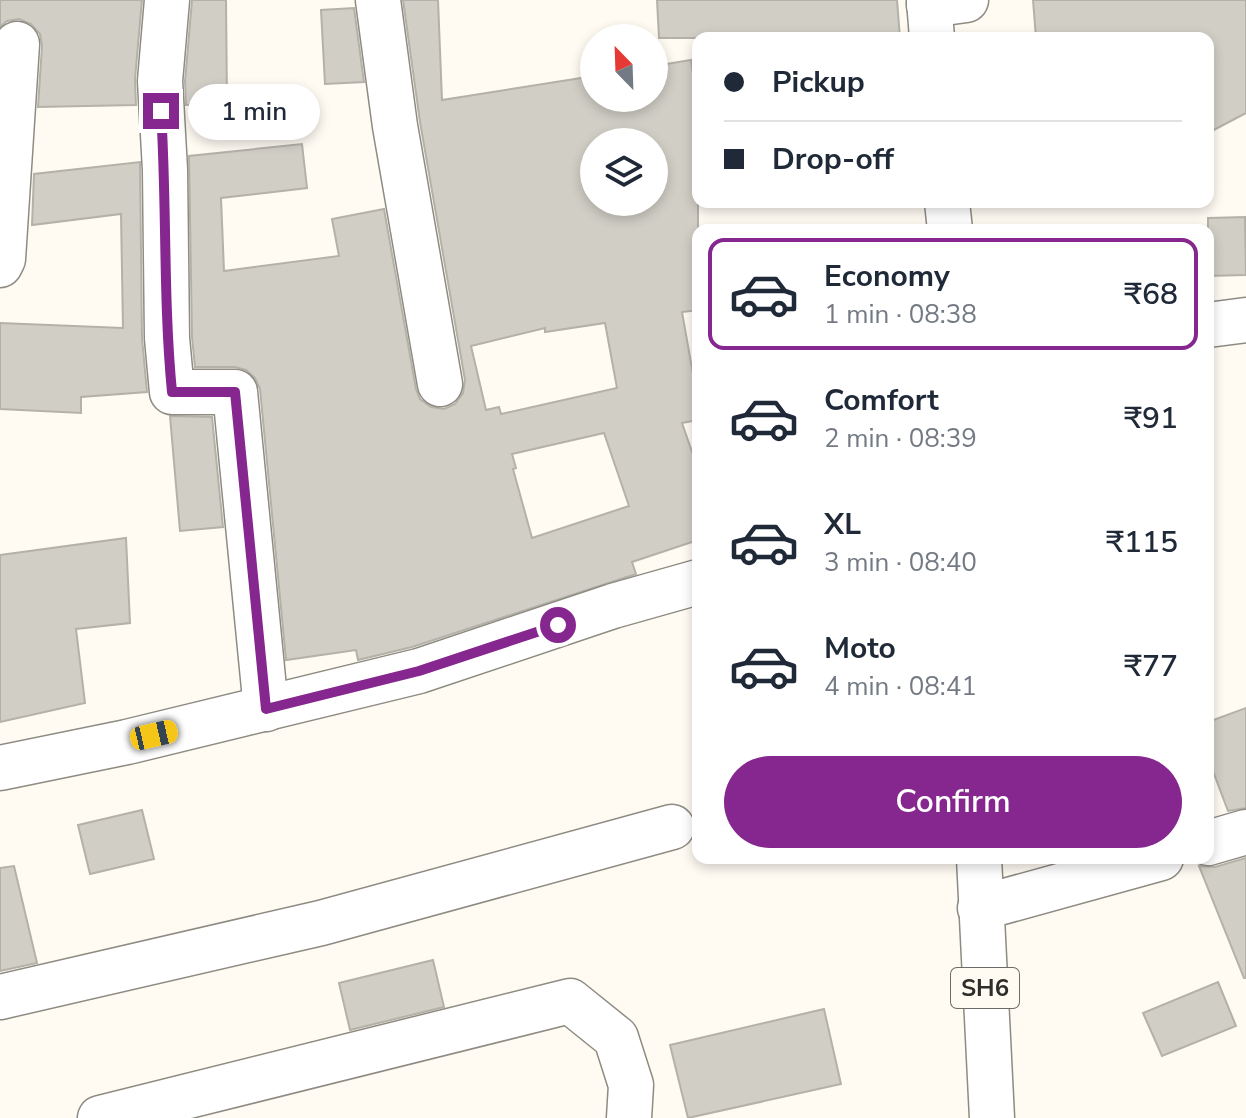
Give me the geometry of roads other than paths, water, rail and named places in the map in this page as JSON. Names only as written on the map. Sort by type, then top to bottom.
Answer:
[{"type":"street","points":[[167,0],[160,81],[165,170],[167,338],[172,392],[235,392],[266,709]]},
{"type":"street","points":[[378,0],[395,126],[440,384]]},
{"type":"street","points":[[0,265],[3,259],[17,44]]},
{"type":"street","points":[[1214,324],[1246,320]]},
{"type":"street","points":[[0,768],[266,709],[419,671],[613,606],[692,584]]},
{"type":"street","points":[[0,997],[321,923],[672,827]]},
{"type":"street","points":[[1214,841],[1246,832]]},
{"type":"street","name":"SH6","points":[[979,864],[992,1118]]},
{"type":"street","points":[[980,908],[1139,864]]},
{"type":"street","points":[[100,1118],[570,1001],[616,1038],[631,1085],[629,1118]]}]
